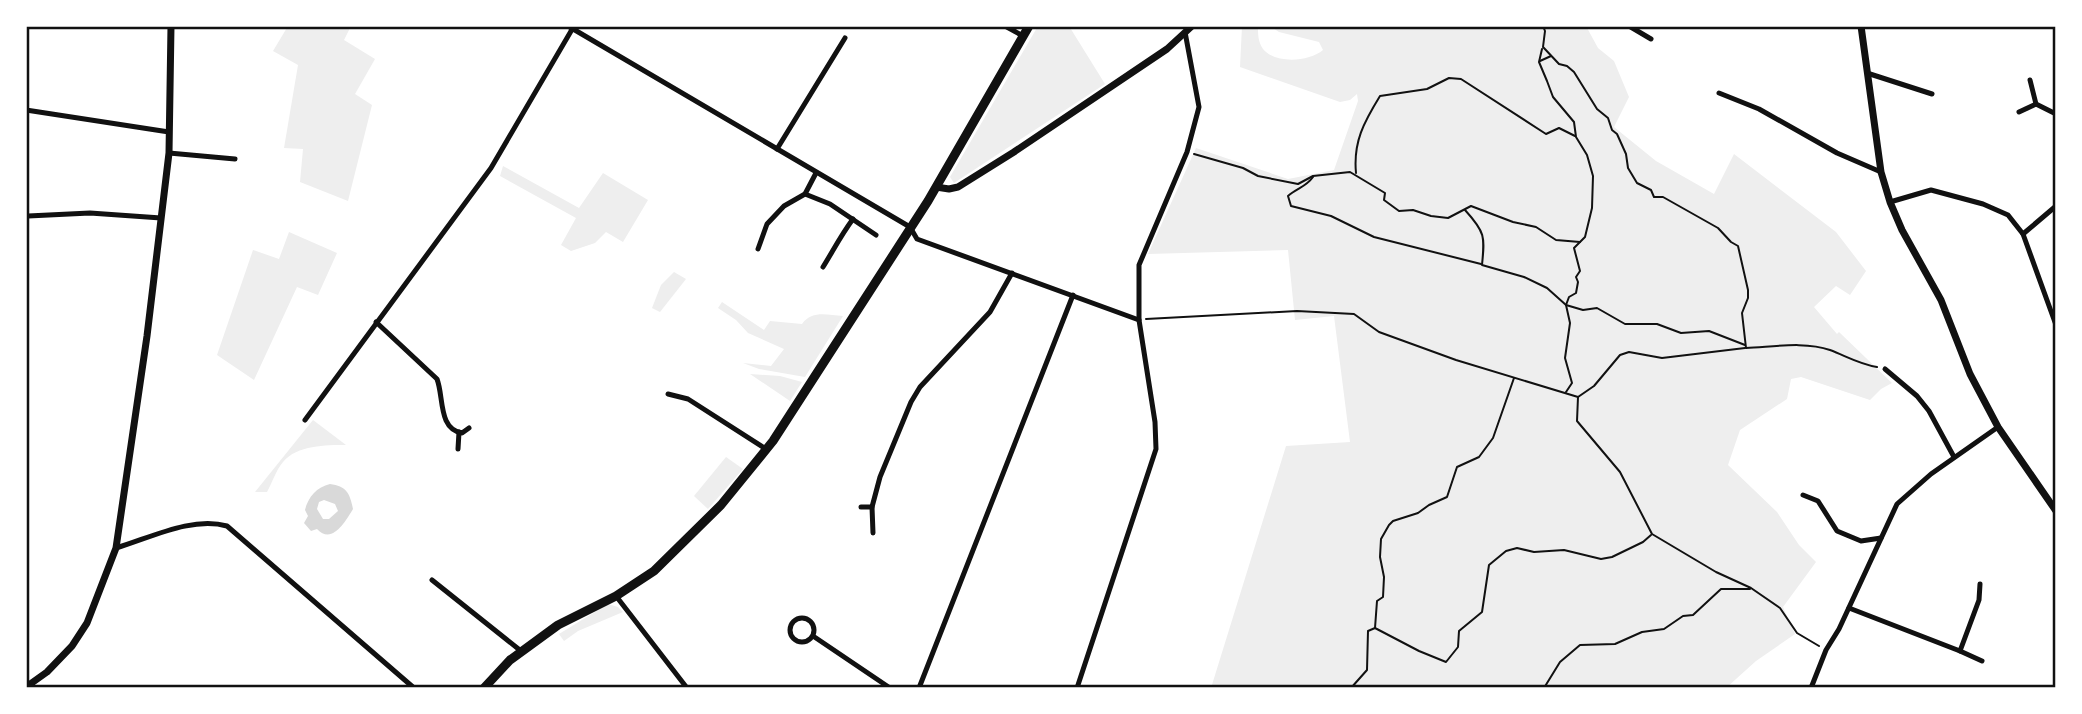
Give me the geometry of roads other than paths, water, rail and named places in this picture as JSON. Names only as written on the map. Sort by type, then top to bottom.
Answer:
[{"type":"main road","points":[[484,688],[521,651],[558,625],[616,596],[654,570],[721,506],[766,449],[936,187],[1029,26]]},
{"type":"street","points":[[26,687],[47,672],[72,646],[87,623],[116,548],[169,153],[171,26]]},
{"type":"street","points":[[1005,26],[1023,36]]},
{"type":"street","points":[[936,187],[949,189],[968,181],[1167,49],[1192,26]]},
{"type":"street","points":[[1629,26],[1651,38]]},
{"type":"street","points":[[1861,26],[1870,74],[1881,172],[1890,202],[1902,230],[1941,300],[1970,374],[1998,427],[2056,511],[2056,547]]},
{"type":"street","points":[[305,420],[491,168],[571,27],[910,227],[917,239],[1139,320]]},
{"type":"street","points":[[1077,688],[1156,449],[1156,422],[1139,320],[1139,265],[1187,152],[1199,107],[1185,33]]},
{"type":"street","points":[[777,149],[845,38]]},
{"type":"street","points":[[1870,74],[1932,94]]},
{"type":"street","points":[[2030,80],[2036,104],[2056,114]]},
{"type":"street","points":[[1925,92],[1927,84]]},
{"type":"street","points":[[1719,93],[1787,123],[1837,153],[1881,172]]},
{"type":"street","points":[[1729,106],[1732,97]]},
{"type":"street","points":[[2019,112],[2036,104]]},
{"type":"street","points":[[26,110],[169,132]]},
{"type":"street","points":[[169,153],[235,159]]},
{"type":"street","points":[[758,249],[766,224],[784,206],[805,194],[816,173]]},
{"type":"street","points":[[1890,202],[1931,190],[1983,204],[2008,215],[2023,234],[2056,325]]},
{"type":"street","points":[[805,194],[830,204],[876,235]]},
{"type":"street","points":[[2023,234],[2056,206]]},
{"type":"street","points":[[28,216],[90,213],[161,218]]},
{"type":"street","points":[[822,267],[835,242],[853,219]]},
{"type":"street","points":[[873,533],[872,507],[880,477],[911,402],[920,387],[957,350],[989,312],[1012,273]]},
{"type":"street","points":[[919,688],[1073,295]]},
{"type":"street","points":[[376,321],[437,379],[449,427],[459,432],[469,428]]},
{"type":"street","points":[[1885,369],[1930,411],[1954,457]]},
{"type":"street","points":[[668,394],[688,399],[766,449]]},
{"type":"street","points":[[1811,688],[1826,650],[1849,608],[1897,503],[1954,457],[1998,427]]},
{"type":"street","points":[[458,449],[459,432]]},
{"type":"street","points":[[1803,495],[1818,501],[1837,531],[1861,541],[1881,538]]},
{"type":"street","points":[[861,507],[872,507]]},
{"type":"street","points":[[116,548],[190,525],[213,522],[227,526],[414,688]]},
{"type":"street","points":[[432,580],[521,651]]},
{"type":"street","points":[[1960,651],[1979,600],[1980,584]]},
{"type":"street","points":[[616,596],[685,687]]},
{"type":"street","points":[[1849,608],[1982,661]]},
{"type":"street","points":[[797,619],[807,619],[814,625],[813,636],[803,642],[796,640],[791,632],[791,625],[797,619]]},
{"type":"street","points":[[813,636],[890,688]]}]
